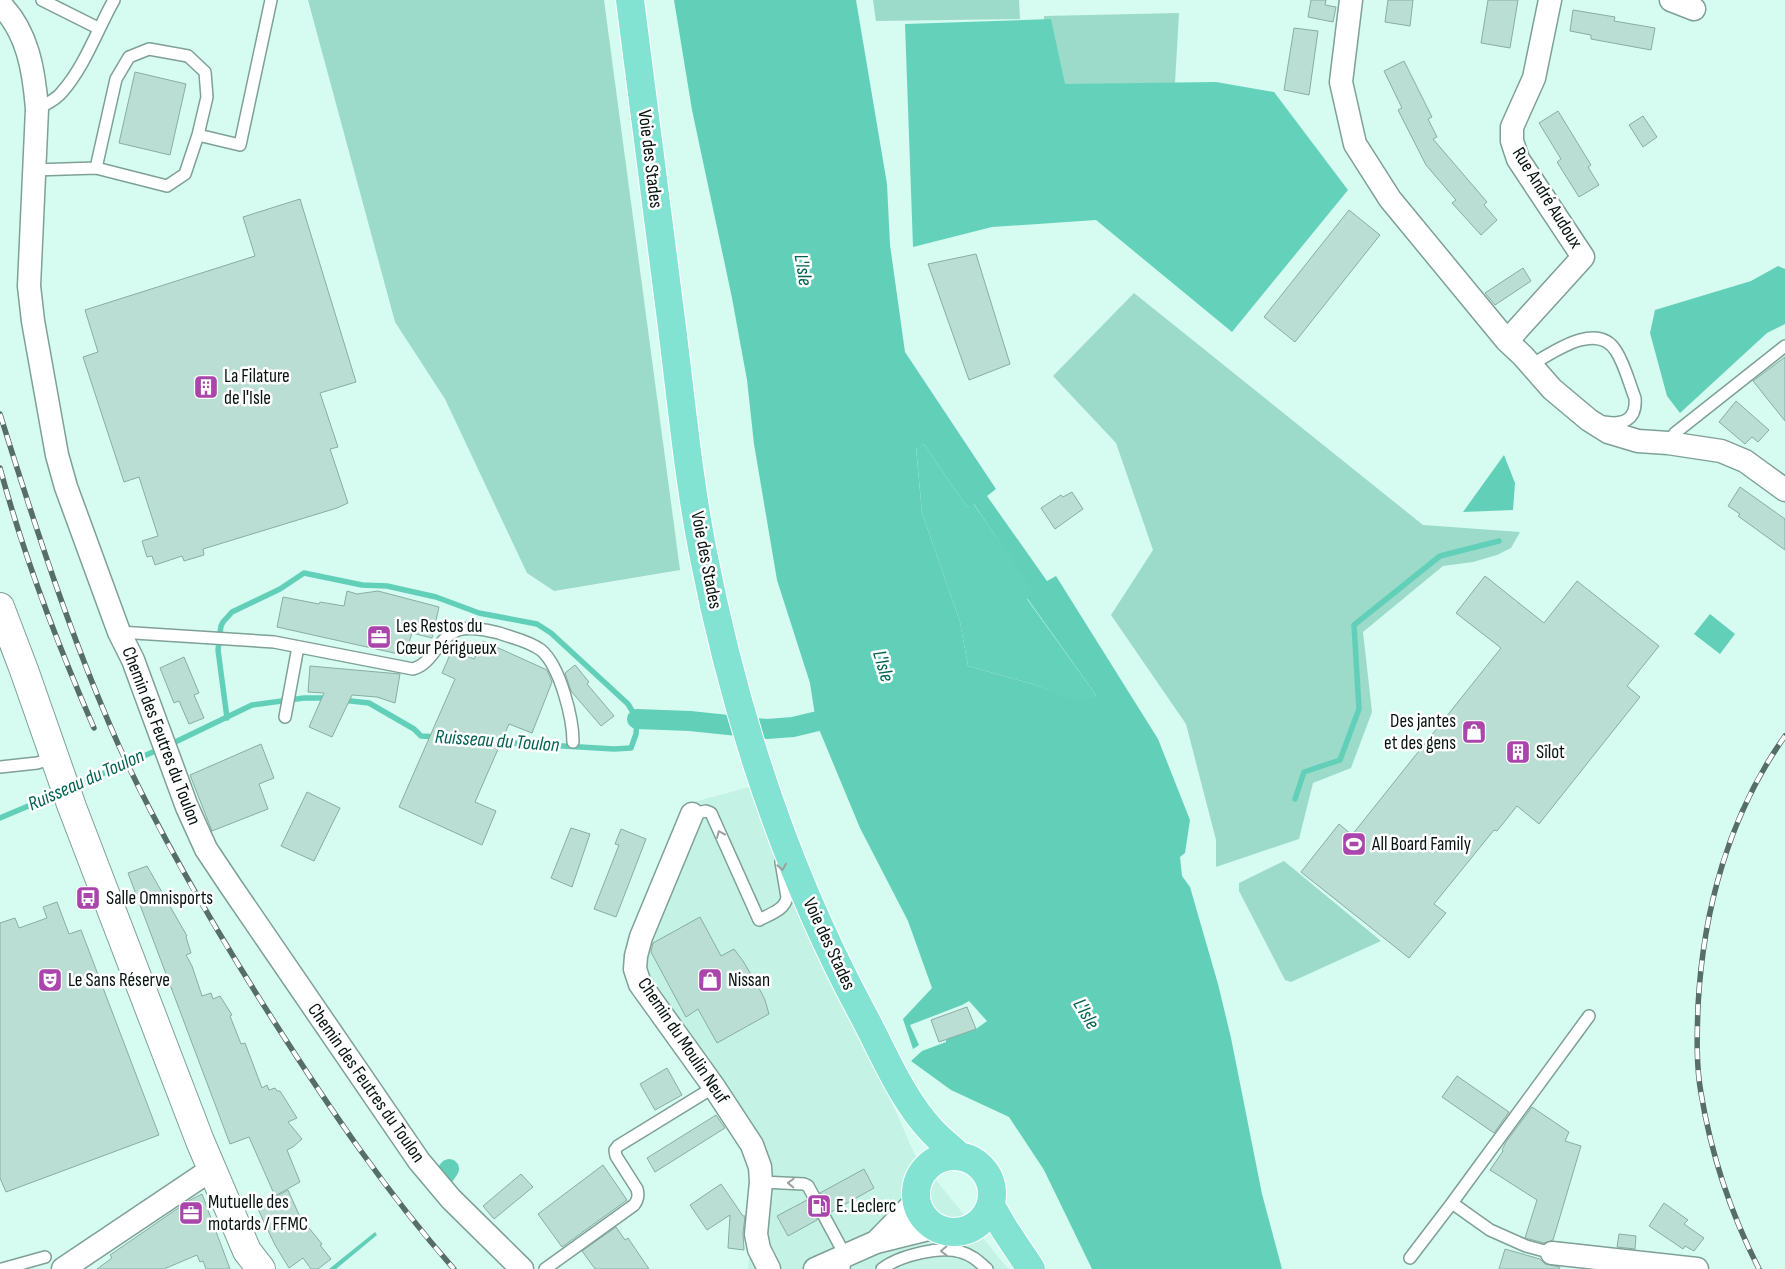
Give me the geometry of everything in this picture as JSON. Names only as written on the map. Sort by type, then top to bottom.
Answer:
[{"type":"main road","name":"Voie des Stades","points":[[630,0],[695,504],[713,598],[740,706],[752,748],[804,893],[845,981],[901,1087],[931,1130],[958,1156]]},
{"type":"main road","points":[[0,607],[72,807],[212,1169],[252,1263]]},
{"type":"main road","name":"Voie des Stades","points":[[901,1087],[918,1140],[923,1172]]},
{"type":"main road","points":[[958,1156],[970,1159],[987,1173],[993,1195],[991,1206],[982,1220],[967,1230],[957,1232],[946,1231],[936,1227],[924,1216],[916,1201],[916,1191],[918,1181],[923,1172],[938,1159],[958,1156]]},
{"type":"main road","points":[[991,1206],[1029,1266]]},
{"type":"main road","points":[[967,1230],[994,1241],[1029,1266]]},
{"type":"street","points":[[1351,0],[1341,82],[1355,144],[1390,199],[1507,342],[1552,389],[1589,420],[1608,432],[1638,441],[1668,443],[1721,451],[1745,461],[1785,490]]},
{"type":"street","name":"Rue André Audoux","points":[[1507,342],[1583,257],[1518,158],[1512,142],[1512,127],[1534,78],[1550,0]]},
{"type":"street","points":[[1671,0],[1694,8]]},
{"type":"street","name":"Chemin des Feutres du Toulon","points":[[0,4],[8,12],[23,37],[30,62],[37,109],[29,286],[33,321],[57,456],[66,487],[119,632],[133,660],[187,807],[206,849],[419,1161],[451,1199],[522,1269]]},
{"type":"street","name":"Chemin du Moulin Neuf","points":[[692,814],[641,937],[635,969],[640,984],[714,1087],[752,1145],[760,1167],[761,1182],[756,1234],[759,1249],[769,1269]]},
{"type":"street","points":[[54,1263],[212,1169]]},
{"type":"street","points":[[815,1269],[845,1262],[876,1242],[916,1201]]},
{"type":"street","points":[[876,1242],[936,1227]]},
{"type":"street","points":[[1552,1253],[1697,1269]]},
{"type":"lane","points":[[42,0],[98,28]]},
{"type":"lane","points":[[37,109],[53,100],[62,92],[86,57],[98,28],[114,0]]},
{"type":"lane","points":[[198,135],[240,145],[270,0]]},
{"type":"lane","points":[[34,170],[96,168],[167,186],[185,174],[198,135],[206,96],[205,72],[188,56],[149,50],[129,57],[116,79],[96,168]]},
{"type":"lane","points":[[1531,365],[1576,340],[1597,338],[1615,349],[1635,398],[1634,412],[1624,422],[1614,424],[1589,420]]},
{"type":"lane","points":[[1668,443],[1675,434],[1785,346]]},
{"type":"lane","points":[[119,632],[274,642],[413,669],[421,667],[449,635],[458,630],[471,628],[495,632],[527,642],[549,658],[556,670],[566,704],[573,742]]},
{"type":"lane","points":[[286,715],[298,647]]},
{"type":"lane","points":[[0,767],[37,763],[58,768]]},
{"type":"lane","points":[[692,814],[711,813],[759,920],[783,907],[787,897],[771,802]]},
{"type":"lane","points":[[1410,1258],[1589,1016]]},
{"type":"lane","points":[[545,1269],[637,1201],[638,1189],[616,1156],[615,1150],[618,1146],[714,1087]]},
{"type":"lane","points":[[761,1182],[804,1184],[808,1186],[814,1197]]},
{"type":"lane","points":[[1452,1203],[1490,1230],[1526,1246],[1552,1253]]},
{"type":"lane","points":[[824,1216],[845,1262]]},
{"type":"lane","points":[[882,1269],[890,1263],[911,1256],[941,1250],[960,1251],[976,1259],[987,1269]]},
{"type":"lane","points":[[2,1269],[54,1263]]},
{"type":"shaded area","points":[[308,0],[604,0],[680,570],[554,591],[527,573],[445,399],[395,322]]},
{"type":"shaded area","points":[[873,0],[1019,0],[1020,19],[876,21]]},
{"type":"shaded area","points":[[1179,13],[1175,83],[1043,93],[1044,16]]},
{"type":"shaded area","points":[[1051,19],[1065,84],[1216,82],[1274,92],[1348,190],[1232,332],[1096,220],[992,227],[913,247],[905,24]]},
{"type":"shaded area","points":[[1134,293],[1423,525],[1520,532],[1511,548],[1497,555],[1473,562],[1443,566],[1363,632],[1372,712],[1351,768],[1313,783],[1299,839],[1216,867],[1216,840],[1186,724],[1111,615],[1153,550],[1116,443],[1053,376]]},
{"type":"shaded area","points":[[924,444],[967,507],[973,503],[1035,593],[1027,599],[1096,695],[1082,704],[1036,685],[968,666],[960,622],[922,513],[916,447]]},
{"type":"shaded area","points":[[753,786],[914,1153],[1008,1269],[748,1269],[758,1168],[626,951],[683,805]]},
{"type":"shaded area","points":[[1284,861],[1381,941],[1291,982],[1285,980],[1239,891],[1239,883]]},
{"type":"water","name":"L'Isle","points":[[674,0],[856,0],[887,184],[890,245],[905,352],[996,489],[987,496],[1047,581],[1056,576],[1158,739],[1190,820],[1185,853],[1180,857],[1182,876],[1190,887],[1218,984],[1231,1038],[1262,1194],[1282,1269],[1092,1269],[1044,1170],[1009,1117],[951,1090],[911,1061],[922,1051],[946,1042],[946,1039],[976,1029],[987,1021],[969,1001],[910,1025],[919,1045],[913,1049],[903,1019],[932,988],[908,921],[860,828],[816,722],[810,683],[777,580],[754,444],[747,380],[732,298],[692,110]],"holes":[[[924,444],[967,507],[974,504],[1034,593],[1027,598],[1096,695],[1082,703],[1036,685],[968,666],[960,622],[922,513],[916,448]]]},
{"type":"water","points":[[1778,266],[1785,269],[1785,324],[1767,333],[1680,413],[1667,396],[1650,333],[1655,310],[1751,281]]},
{"type":"water","points":[[1504,455],[1515,483],[1513,510],[1463,512]]},
{"type":"water","points":[[1710,614],[1735,634],[1720,654],[1694,634]]},
{"type":"water","points":[[375,1232],[377,1235],[336,1269],[329,1269]]},
{"type":"building","points":[[1311,0],[1326,0],[1325,5],[1336,7],[1333,22],[1308,17]]},
{"type":"building","points":[[1388,0],[1413,0],[1410,26],[1385,22]]},
{"type":"building","points":[[1488,0],[1518,0],[1510,48],[1481,43]]},
{"type":"building","points":[[1573,10],[1615,17],[1614,21],[1655,28],[1651,50],[1591,39],[1591,35],[1570,31]]},
{"type":"building","points":[[1294,28],[1318,31],[1309,95],[1284,90]]},
{"type":"building","points":[[1404,61],[1432,117],[1428,119],[1437,137],[1433,139],[1487,202],[1484,205],[1497,220],[1481,235],[1452,203],[1456,200],[1426,165],[1398,110],[1402,108],[1384,71]]},
{"type":"building","points":[[135,72],[186,84],[170,155],[119,143]]},
{"type":"building","points":[[1558,111],[1591,165],[1588,167],[1599,185],[1579,197],[1557,162],[1561,159],[1539,123]]},
{"type":"building","points":[[1643,116],[1657,137],[1643,147],[1629,125]]},
{"type":"building","name":"La Filature de l'Isle","points":[[300,199],[356,382],[320,393],[338,447],[330,449],[348,503],[203,549],[204,555],[184,561],[182,556],[155,565],[152,556],[147,557],[142,541],[158,536],[139,477],[124,482],[83,357],[98,352],[85,310],[255,256],[243,217]]},
{"type":"building","points":[[1349,210],[1380,235],[1295,342],[1264,317]]},
{"type":"building","points":[[976,254],[1010,364],[969,380],[928,264]]},
{"type":"building","points":[[1523,268],[1531,281],[1495,305],[1485,293]]},
{"type":"building","points":[[1785,357],[1785,421],[1753,381]]},
{"type":"building","points":[[1736,401],[1769,430],[1758,442],[1752,437],[1745,444],[1719,422]]},
{"type":"building","points":[[1740,487],[1785,519],[1785,550],[1738,516],[1740,514],[1728,506]]},
{"type":"building","points":[[1072,492],[1083,509],[1055,529],[1041,508],[1061,495],[1063,497]]},
{"type":"building","name":"Sîlot","points":[[1485,576],[1544,623],[1577,581],[1659,646],[1627,686],[1640,697],[1539,824],[1517,806],[1497,831],[1494,830],[1434,904],[1446,913],[1409,958],[1301,872],[1339,824],[1352,835],[1501,648],[1456,613]]},
{"type":"building","points":[[347,591],[357,594],[378,591],[439,607],[432,638],[412,633],[405,655],[403,655],[277,627],[283,597],[319,604],[320,602],[344,606]]},
{"type":"building","points":[[483,641],[547,670],[552,682],[532,733],[509,724],[475,802],[496,811],[482,845],[399,807],[455,679],[442,673],[452,650],[474,659]]},
{"type":"building","points":[[184,657],[199,693],[194,695],[204,718],[189,724],[179,701],[174,703],[160,668]]},
{"type":"building","points":[[575,665],[589,682],[587,684],[614,716],[601,726],[571,691],[565,673]]},
{"type":"building","points":[[310,666],[400,674],[395,703],[377,697],[352,695],[332,737],[309,727],[324,693],[308,692]]},
{"type":"building","points":[[261,744],[274,778],[259,784],[268,809],[212,831],[190,775]]},
{"type":"building","points":[[307,792],[340,808],[314,861],[281,846]]},
{"type":"building","points":[[571,828],[590,834],[572,887],[551,878]]},
{"type":"building","points":[[621,829],[646,839],[616,917],[594,909],[619,845],[615,844]]},
{"type":"building","points":[[147,866],[187,936],[191,953],[186,955],[192,966],[202,996],[211,993],[213,999],[220,996],[232,1015],[230,1016],[241,1044],[245,1043],[262,1088],[267,1085],[269,1090],[275,1088],[277,1091],[280,1091],[297,1118],[288,1122],[302,1139],[287,1150],[300,1182],[275,1196],[249,1137],[230,1144],[128,873]]},
{"type":"building","points":[[57,902],[69,934],[81,930],[159,1135],[6,1192],[0,1178],[0,923],[15,918],[19,928],[47,918],[43,907]]},
{"type":"building","name":"Nissan","points":[[700,917],[721,956],[734,949],[743,961],[765,1000],[769,1014],[717,1043],[698,1009],[686,1017],[651,952],[653,943]]},
{"type":"building","points":[[967,1007],[976,1029],[939,1042],[931,1020]]},
{"type":"building","points":[[667,1068],[682,1095],[655,1110],[640,1084]]},
{"type":"building","points":[[1457,1076],[1509,1112],[1494,1133],[1442,1097]]},
{"type":"building","points":[[1532,1107],[1569,1132],[1565,1141],[1581,1146],[1553,1240],[1544,1243],[1525,1238],[1537,1200],[1490,1170],[1503,1151],[1506,1142]]},
{"type":"building","points":[[716,1115],[725,1128],[655,1172],[647,1158]]},
{"type":"building","points":[[603,1165],[627,1200],[562,1247],[538,1214]]},
{"type":"building","name":"E. Leclerc","points":[[864,1169],[874,1188],[831,1212],[825,1209],[820,1210],[817,1220],[788,1236],[777,1216],[807,1200],[811,1204],[817,1204],[821,1200],[820,1193]]},
{"type":"building","points":[[521,1174],[533,1187],[494,1219],[483,1206]]},
{"type":"building","points":[[721,1184],[743,1216],[745,1216],[744,1250],[728,1248],[730,1215],[707,1230],[690,1205]]},
{"type":"building","points":[[288,1190],[300,1217],[322,1244],[320,1245],[331,1259],[318,1269],[311,1269],[303,1258],[289,1268],[275,1245],[257,1207]]},
{"type":"building","points":[[202,1194],[230,1269],[206,1269],[203,1261],[200,1262],[197,1255],[164,1269],[97,1269],[112,1258],[110,1255],[190,1200]]},
{"type":"building","points":[[1664,1203],[1688,1220],[1684,1224],[1704,1238],[1694,1251],[1685,1246],[1683,1249],[1649,1226]]},
{"type":"building","points":[[616,1227],[625,1240],[628,1238],[649,1269],[595,1269],[582,1251]]},
{"type":"building","points":[[1619,1234],[1636,1236],[1635,1249],[1617,1247]]},
{"type":"building","points":[[1505,1249],[1540,1259],[1545,1264],[1560,1267],[1559,1269],[1499,1269]]},
{"type":"waterway","points":[[1295,799],[1304,772],[1340,760],[1359,709],[1354,625],[1440,556],[1499,541]]},
{"type":"waterway","name":"Ruisseau du Toulon","points":[[227,718],[218,650],[223,622],[232,612],[280,589],[304,573],[362,585],[387,586],[436,597],[479,613],[537,624],[551,633],[628,704],[637,719],[636,734],[631,748],[614,749],[494,742]]},
{"type":"waterway","name":"Ruisseau du Toulon","points":[[169,745],[252,705],[304,698],[327,698]]},
{"type":"waterway","name":"Ruisseau du Toulon","points":[[342,700],[369,703],[414,729],[421,736],[438,737]]},
{"type":"waterway","name":"Ruisseau du Toulon","points":[[637,719],[690,721],[767,729],[793,727],[843,715]]},
{"type":"waterway","name":"Ruisseau du Toulon","points":[[72,787],[160,749]]},
{"type":"waterway","name":"Ruisseau du Toulon","points":[[0,818],[59,793]]},
{"type":"waterway","points":[[444,1176],[449,1169]]},
{"type":"railway","points":[[0,414],[40,540],[69,623],[119,746],[154,817],[192,887],[233,956],[317,1087],[382,1180],[454,1269]]},
{"type":"railway","points":[[0,468],[42,600],[94,728]]},
{"type":"railway","points":[[1759,1269],[1731,1205],[1710,1138],[1698,1072],[1698,1006],[1706,934],[1722,865],[1748,798],[1765,766],[1785,736]]},
{"type":"place","name":"La Filature de l'Isle","points":[[206,387]]},
{"type":"place","name":"Les Restos du Cœur Périgueux","points":[[379,637]]},
{"type":"place","name":"Des jantes et des gens","points":[[1474,732]]},
{"type":"place","name":"Sîlot","points":[[1518,752]]},
{"type":"place","name":"All Board Family","points":[[1354,844]]},
{"type":"place","name":"Salle Omnisports","points":[[88,898]]},
{"type":"place","name":"Le Sans Réserve","points":[[50,980]]},
{"type":"place","name":"Nissan","points":[[710,980]]},
{"type":"place","name":"E. Leclerc","points":[[819,1206]]},
{"type":"place","name":"Mutuelle des motards / FFMC","points":[[191,1213]]}]
